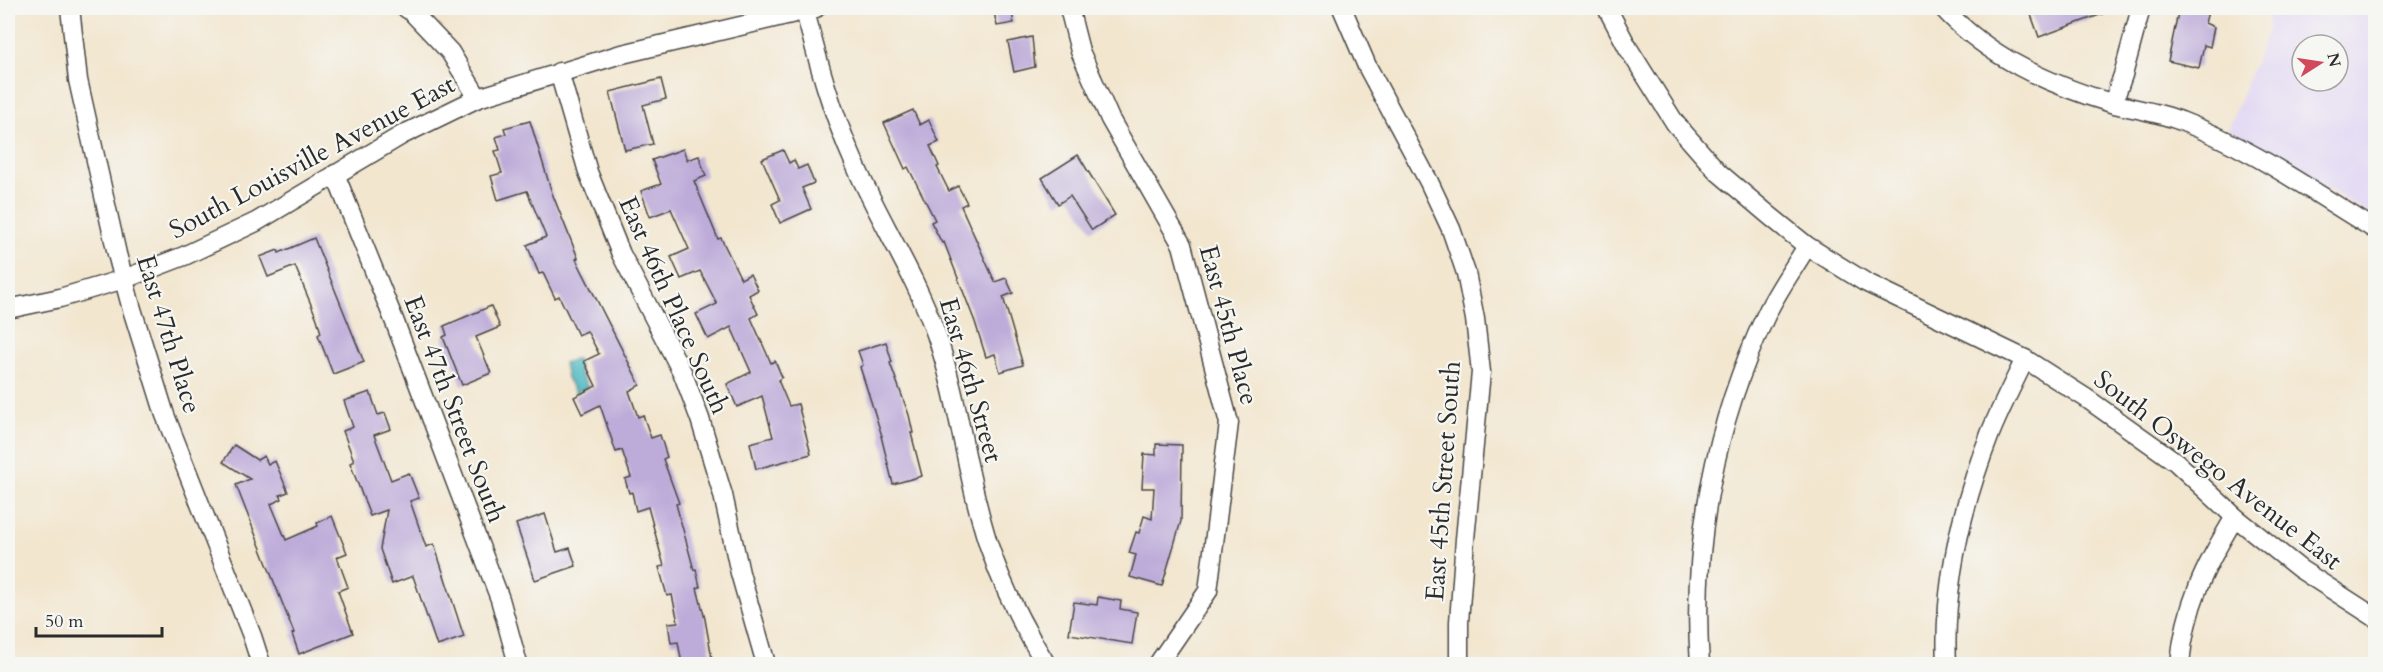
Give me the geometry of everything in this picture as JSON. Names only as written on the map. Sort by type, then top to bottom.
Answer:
[{"type":"street","name":"East 47th Place","points":[[70,8],[78,80],[124,279],[165,415],[261,664]]},
{"type":"street","points":[[406,8],[450,52],[478,98]]},
{"type":"street","name":"East 45th Place","points":[[1069,8],[1080,51],[1110,119],[1182,245],[1229,423],[1208,591],[1158,664]]},
{"type":"street","name":"East 45th Street South","points":[[1342,8],[1367,66],[1430,182],[1466,273],[1475,319],[1481,372],[1464,538],[1458,622],[1459,664]]},
{"type":"street","name":"South Oswego Avenue East","points":[[1607,8],[1628,48],[1675,123],[1718,172],[1807,246],[1866,282],[2025,359],[2086,398],[2176,462],[2235,517],[2300,569],[2376,618]]},
{"type":"street","points":[[1943,8],[1983,42],[2020,68],[2065,89],[2180,120],[2224,140],[2376,230]]},
{"type":"street","points":[[2113,103],[2141,8]]},
{"type":"street","name":"South Louisville Avenue East","points":[[8,309],[60,298],[124,279],[184,256],[256,222],[402,135],[478,98],[618,55],[810,9]]},
{"type":"street","name":"East 46th Street","points":[[810,9],[837,123],[854,164],[913,280],[936,334],[957,407],[988,544],[1023,627],[1046,664]]},
{"type":"street","name":"East 46th Place South","points":[[559,72],[588,172],[617,244],[683,374],[700,419],[723,495],[740,573],[766,664]]},
{"type":"street","name":"East 47th Street South","points":[[336,174],[399,331],[500,599],[518,664]]},
{"type":"street","points":[[1700,664],[1697,635],[1700,552],[1724,422],[1768,312],[1807,246]]},
{"type":"street","points":[[1947,664],[1950,600],[1957,550],[1968,500],[1990,434],[2025,359]]},
{"type":"street","points":[[2180,664],[2192,601],[2209,560],[2235,517]]},
{"type":"shaded area","points":[[2267,8],[2375,8],[2375,218],[2260,146],[2228,130],[2268,30]]},
{"type":"water","points":[[577,359],[580,374],[588,387],[576,393],[567,378],[564,363]]},
{"type":"building","points":[[993,8],[1011,8],[1014,23],[997,26]]},
{"type":"building","points":[[2042,8],[2116,9],[2039,37],[2030,12]]},
{"type":"building","points":[[2179,8],[2209,8],[2205,23],[2214,27],[2210,47],[2204,45],[2199,68],[2168,61]]},
{"type":"building","points":[[1032,37],[1035,67],[1014,72],[1008,42]]},
{"type":"building","points":[[661,79],[666,99],[643,105],[653,144],[625,150],[610,92]]},
{"type":"building","points":[[913,110],[920,125],[929,120],[939,142],[930,146],[939,166],[937,167],[949,191],[958,186],[967,203],[961,206],[995,282],[1006,278],[1013,293],[1003,297],[1023,365],[1000,372],[995,354],[986,357],[944,242],[942,243],[931,222],[935,220],[908,167],[905,169],[884,123]]},
{"type":"building","points":[[530,121],[552,193],[578,258],[576,259],[640,385],[629,391],[638,417],[643,415],[651,438],[660,435],[667,457],[663,459],[679,503],[676,504],[694,570],[696,569],[700,587],[697,588],[713,664],[682,664],[678,642],[671,643],[668,623],[678,622],[672,595],[667,596],[659,567],[664,566],[648,507],[636,511],[632,492],[629,493],[625,479],[631,477],[622,450],[616,452],[600,405],[582,414],[574,397],[596,386],[584,361],[599,354],[587,331],[578,335],[559,296],[555,298],[543,273],[539,274],[527,245],[546,237],[527,191],[498,200],[491,176],[502,173],[495,151],[500,150],[496,137],[506,134],[504,128]]},
{"type":"building","points":[[683,149],[687,160],[699,156],[706,176],[694,181],[718,239],[721,238],[741,279],[750,274],[758,290],[749,295],[758,314],[751,318],[771,363],[775,361],[782,377],[778,380],[789,406],[798,404],[811,454],[756,469],[750,443],[773,437],[762,396],[737,407],[727,384],[751,372],[731,327],[708,339],[696,314],[717,304],[700,271],[681,279],[671,257],[689,249],[671,209],[650,217],[641,191],[661,184],[652,160]]},
{"type":"building","points":[[783,150],[789,163],[794,160],[798,169],[807,165],[814,183],[802,188],[811,209],[780,223],[772,204],[780,200],[762,159]]},
{"type":"building","points":[[1078,155],[1115,215],[1092,230],[1070,196],[1058,204],[1042,178]]},
{"type":"building","points":[[314,238],[364,362],[333,374],[318,335],[321,333],[317,319],[295,266],[268,277],[260,257],[278,250],[279,253]]},
{"type":"building","points":[[491,306],[500,327],[476,337],[491,373],[462,385],[443,337],[447,335],[444,326]]},
{"type":"building","points":[[886,342],[892,362],[890,363],[909,415],[922,476],[893,484],[882,436],[860,367],[863,365],[858,351]]},
{"type":"building","points":[[370,392],[378,415],[385,413],[391,429],[374,435],[391,480],[409,473],[419,498],[410,501],[426,547],[434,544],[464,637],[437,646],[413,576],[392,584],[380,549],[387,510],[370,516],[350,463],[354,461],[343,431],[353,427],[344,401]]},
{"type":"building","points":[[1156,444],[1182,445],[1181,521],[1162,586],[1130,577],[1136,555],[1129,553],[1136,532],[1139,533],[1144,516],[1152,519],[1154,488],[1142,488],[1144,454],[1156,455]]},
{"type":"building","points":[[234,445],[257,460],[264,456],[268,464],[275,461],[288,492],[280,495],[282,499],[271,504],[286,540],[318,526],[317,523],[332,516],[347,553],[337,557],[348,587],[338,591],[353,633],[299,654],[292,634],[294,633],[236,485],[250,479],[223,462]]},
{"type":"building","points":[[545,514],[557,552],[570,548],[576,566],[535,580],[516,524]]},
{"type":"building","points":[[1098,597],[1121,601],[1120,609],[1137,612],[1132,644],[1069,634],[1074,602],[1097,605]]}]
